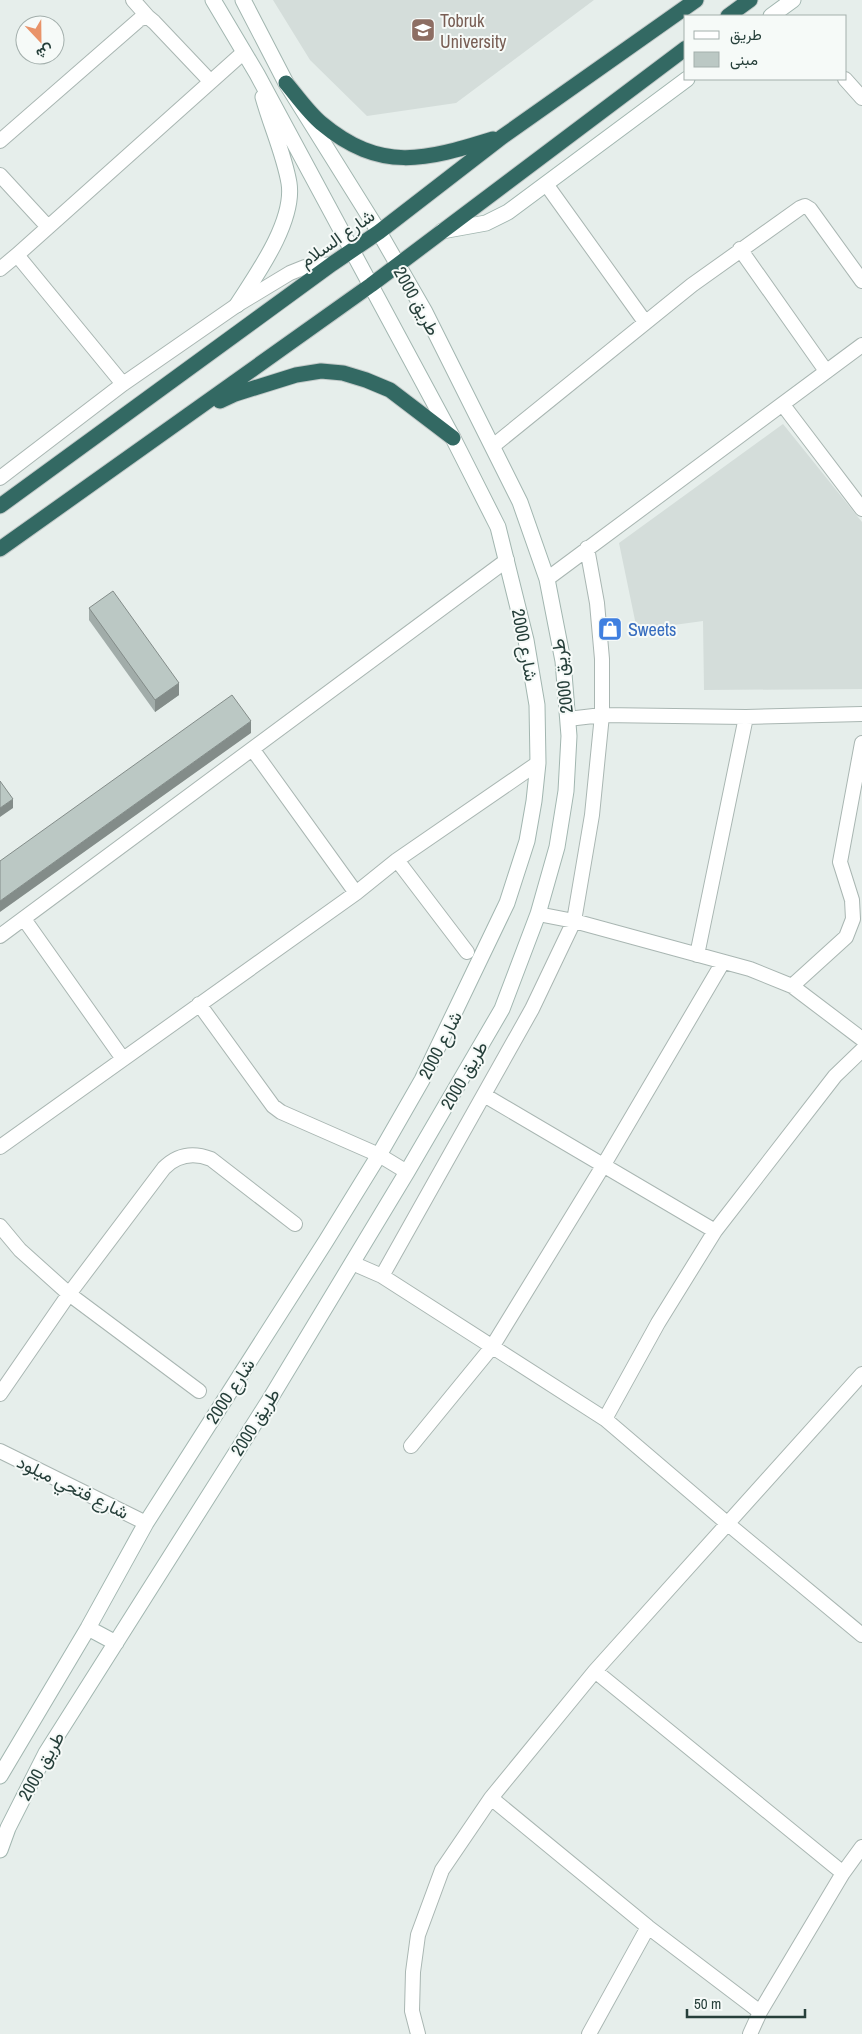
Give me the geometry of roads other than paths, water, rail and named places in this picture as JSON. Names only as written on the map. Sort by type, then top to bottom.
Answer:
[{"type":"highway","name":"شارع السلام","points":[[0,506],[332,264],[379,232],[502,137],[696,0]]},
{"type":"highway","points":[[729,15],[750,0]]},
{"type":"highway","points":[[0,549],[371,285],[684,50]]},
{"type":"highway","points":[[286,83],[320,122],[362,150],[384,157],[407,158],[449,153],[502,137]]},
{"type":"highway","points":[[194,412],[235,394],[296,375],[321,371],[343,373],[390,390],[453,438]]},
{"type":"street","points":[[133,0],[210,81]]},
{"type":"street","points":[[213,0],[258,74],[289,184],[288,202],[270,254],[237,305]]},
{"type":"street","name":"طريق 2000","points":[[0,1850],[8,1828],[46,1753],[265,1407],[407,1172],[502,1009],[538,914],[557,847],[566,790],[569,736],[563,661],[547,579],[520,502],[424,312],[379,232],[286,83],[242,0]]},
{"type":"street","points":[[0,141],[140,19],[148,17]]},
{"type":"street","points":[[0,269],[244,52]]},
{"type":"street","name":"شارع 2000","points":[[0,1776],[88,1628],[146,1522],[379,1155],[426,1072],[507,903],[526,841],[538,763],[537,706],[526,640],[498,527],[453,438],[258,74]]},
{"type":"street","points":[[442,231],[486,223],[508,212],[686,80]]},
{"type":"street","points":[[847,80],[862,98]]},
{"type":"street","points":[[0,175],[48,227]]},
{"type":"street","points":[[546,184],[645,322]]},
{"type":"street","points":[[493,446],[645,322],[740,249],[805,206],[810,210],[862,281]]},
{"type":"street","points":[[740,249],[826,371]]},
{"type":"street","points":[[17,255],[123,384]]},
{"type":"street","points":[[0,478],[123,384],[237,305],[290,273],[305,268],[332,264]]},
{"type":"street","points":[[547,579],[783,405],[862,344]]},
{"type":"street","points":[[783,405],[862,509]]},
{"type":"street","points":[[382,1276],[532,1009],[574,921],[592,815],[602,715],[602,659],[597,603],[587,548]]},
{"type":"street","points":[[0,936],[507,560]]},
{"type":"street","points":[[568,719],[602,715],[746,717],[862,714]]},
{"type":"street","points":[[697,955],[746,717]]},
{"type":"street","points":[[792,986],[846,938],[853,919],[852,900],[840,862],[862,743]]},
{"type":"street","points":[[253,750],[356,893]]},
{"type":"street","points":[[0,1147],[356,893],[397,860],[538,763]]},
{"type":"street","points":[[397,860],[467,952]]},
{"type":"street","points":[[538,914],[574,921],[750,969],[792,986],[862,1039]]},
{"type":"street","points":[[24,919],[123,1059]]},
{"type":"street","points":[[411,1446],[492,1347],[603,1166],[723,962]]},
{"type":"street","points":[[199,1004],[273,1106],[287,1115],[379,1155],[407,1172]]},
{"type":"street","points":[[605,1419],[658,1323],[715,1231],[835,1076],[862,1050]]},
{"type":"street","points":[[484,1095],[715,1231]]},
{"type":"street","points":[[0,1394],[68,1294],[169,1163],[182,1156],[197,1155],[211,1159],[295,1224]]},
{"type":"street","points":[[0,1226],[20,1250],[68,1294],[199,1391]]},
{"type":"street","points":[[352,1263],[382,1276],[605,1419],[862,1635]]},
{"type":"street","points":[[418,2034],[412,2011],[413,1972],[418,1935],[442,1870],[491,1798],[595,1671],[862,1374]]},
{"type":"street","points":[[851,1386],[862,1396]]},
{"type":"street","name":"شارع فتحي ميلود","points":[[0,1451],[146,1522]]},
{"type":"street","points":[[88,1628],[116,1643]]},
{"type":"street","points":[[595,1671],[843,1873]]},
{"type":"street","points":[[491,1798],[648,1927],[760,2012]]},
{"type":"street","points":[[750,2034],[760,2012],[843,1873],[859,1855]]},
{"type":"street","points":[[589,2034],[648,1927]]},
{"type":"place","name":"Tobruk University","points":[[423,30]]},
{"type":"place","name":"Sweets","points":[[610,629]]}]
